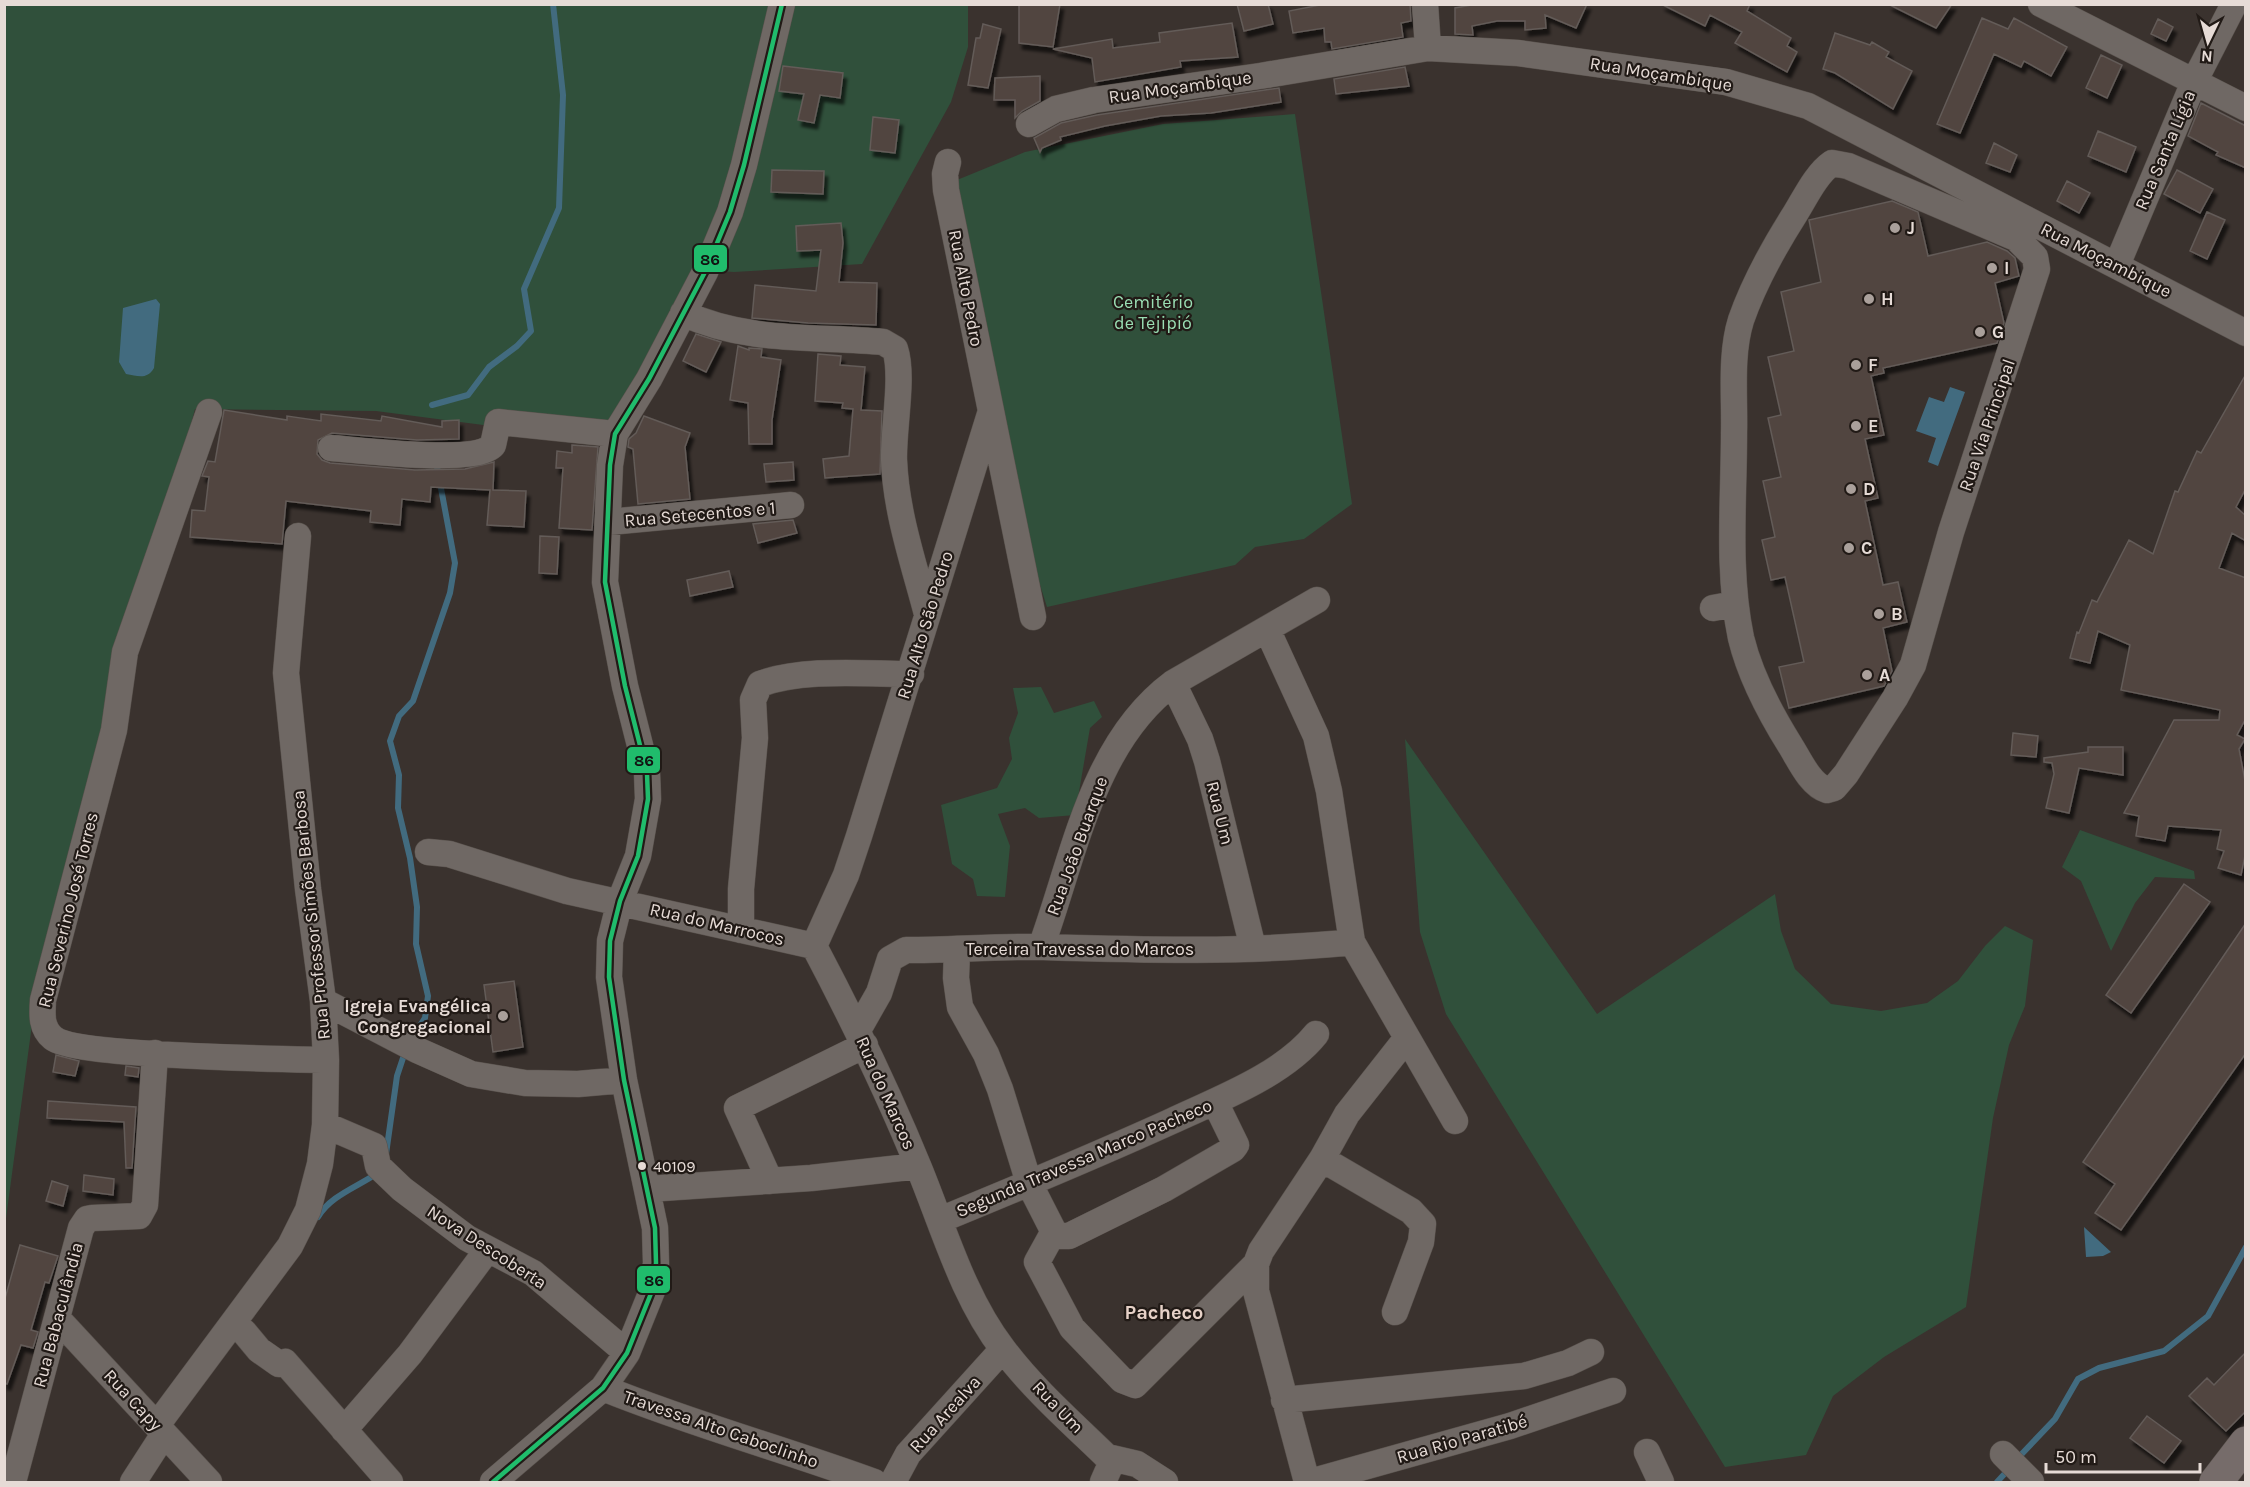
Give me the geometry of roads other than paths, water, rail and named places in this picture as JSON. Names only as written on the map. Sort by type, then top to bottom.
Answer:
[{"type":"main road","points":[[2216,1482],[2246,1443]]},
{"type":"street","points":[[493,1482],[603,1388],[627,1353],[652,1291],[656,1263],[655,1228],[624,1080],[609,977],[610,941],[620,901],[638,856],[648,799],[647,773],[623,676],[605,582],[609,522],[608,490],[615,434],[649,379],[705,273],[730,212],[744,165],[782,4]]},
{"type":"street","points":[[1425,4],[1428,48]]},
{"type":"street","points":[[2041,4],[2246,108]]},
{"type":"street","name":"Rua Santa Lígia","points":[[2116,265],[2194,82],[2234,4]]},
{"type":"street","name":"Rua Moçambique","points":[[1029,124],[1056,109],[1094,100],[1260,76],[1428,48],[1518,53],[1726,82],[1800,111],[2116,265],[2246,333]]},
{"type":"street","name":"Rua Alto Pedro","points":[[948,162],[945,174],[946,190],[990,414]]},
{"type":"street","name":"Rua Via Principal","points":[[1837,163],[1848,166],[2016,238],[2035,257],[2037,269],[1955,521],[1913,665],[1895,698],[1834,788],[1821,788],[1814,782],[1782,732],[1757,683],[1742,640],[1724,606],[1733,549],[1735,363],[1741,322],[1756,284],[1786,228],[1827,166],[1837,163]]},
{"type":"street","points":[[683,313],[727,330],[757,335],[883,342],[895,349],[898,364],[894,451],[897,491],[927,615]]},
{"type":"street","name":"Rua Severino José Torres","points":[[209,412],[125,652],[114,730],[43,1000],[42,1017],[45,1030],[55,1040],[72,1045],[155,1053],[326,1060]]},
{"type":"street","points":[[990,414],[1033,617]]},
{"type":"street","name":"Rua Alto São Pedro","points":[[814,946],[846,875],[859,836],[990,414]]},
{"type":"street","points":[[331,448],[406,455],[480,453],[493,445],[498,422],[615,434]]},
{"type":"street","name":"Rua Setecentos e 1","points":[[609,522],[791,505]]},
{"type":"street","name":"Rua Professor Simões Barbosa","points":[[133,1482],[161,1429],[290,1246],[308,1210],[320,1164],[325,1125],[326,1060],[323,1001],[308,889],[286,673],[298,536]]},
{"type":"street","name":"Rua João Buarque","points":[[1041,947],[1081,825],[1100,777],[1120,738],[1161,692],[1173,683],[1317,600]]},
{"type":"street","points":[[1267,629],[1316,736],[1329,791],[1352,942],[1455,1121]]},
{"type":"street","points":[[741,930],[741,889],[754,748],[753,700],[760,684],[783,678],[822,675],[911,674]]},
{"type":"street","name":"Rua Um","points":[[1173,683],[1200,738],[1207,761],[1253,948]]},
{"type":"street","name":"Rua do Marrocos","points":[[428,852],[449,854],[567,891],[814,946]]},
{"type":"street","name":"Terceira Travessa do Marcos","points":[[862,1038],[892,955],[906,950],[1041,947],[1099,950],[1253,948],[1352,942]]},
{"type":"street","name":"Rua do Marcos","points":[[814,946],[862,1038],[918,1166],[958,1268],[981,1315],[1003,1349]]},
{"type":"street","points":[[957,950],[956,978],[960,1007],[986,1054],[1000,1089],[1029,1183],[1057,1235]]},
{"type":"street","points":[[323,1001],[417,1050],[471,1074],[525,1083],[578,1084],[624,1080]]},
{"type":"street","name":"Segunda Travessa Marco Pacheco","points":[[940,1220],[1105,1152],[1215,1102],[1297,1055],[1316,1034]]},
{"type":"street","points":[[770,1180],[737,1108],[862,1038]]},
{"type":"street","points":[[1308,1482],[1256,1291],[1256,1264],[1261,1251],[1322,1159],[1347,1114],[1406,1039]]},
{"type":"street","name":"Rua Babaculândia","points":[[13,1482],[84,1222],[92,1218],[135,1217],[143,1213],[148,1171],[155,1053]]},
{"type":"street","points":[[1057,1235],[1069,1236],[1164,1189],[1233,1149],[1236,1145],[1233,1136],[1215,1102]]},
{"type":"street","name":"Nova Descoberta","points":[[325,1125],[374,1146],[378,1166],[383,1173],[467,1238],[533,1273],[627,1353]]},
{"type":"street","points":[[1322,1159],[1419,1217],[1424,1233],[1395,1312]]},
{"type":"street","points":[[647,1189],[918,1166]]},
{"type":"street","points":[[1057,1235],[1037,1262],[1072,1328],[1122,1380],[1135,1385],[1256,1264]]},
{"type":"street","points":[[344,1430],[410,1354],[488,1249]]},
{"type":"street","name":"Rua Capy","points":[[57,1318],[209,1482]]},
{"type":"street","points":[[244,1332],[259,1350],[279,1364],[285,1362],[390,1482]]},
{"type":"street","name":"Rua Um","points":[[1003,1349],[1107,1469]]},
{"type":"street","name":"Rua Arealva","points":[[893,1482],[908,1454],[1003,1349]]},
{"type":"street","points":[[1284,1400],[1524,1376],[1568,1363],[1591,1353]]},
{"type":"street","name":"Travessa Alto Caboclinho","points":[[603,1388],[650,1407],[743,1436],[874,1482]]},
{"type":"street","name":"Rua Rio Paratibé","points":[[1308,1482],[1510,1426],[1613,1391]]},
{"type":"street","points":[[1647,1452],[1661,1482]]},
{"type":"street","points":[[2003,1454],[2030,1482]]},
{"type":"street","points":[[1107,1469],[1137,1464],[1165,1482]]},
{"type":"water","points":[[156,299],[160,304],[154,368],[145,376],[126,374],[119,362],[123,308]]},
{"type":"water","points":[[1950,387],[1965,392],[1938,466],[1928,462],[1936,438],[1916,431],[1929,397],[1944,402]]},
{"type":"water","points":[[2084,1227],[2111,1252],[2103,1256],[2086,1257]]},
{"type":"waterway","points":[[432,405],[468,395],[489,367],[517,346],[531,331],[524,289],[559,208],[563,95],[553,4]]},
{"type":"waterway","points":[[412,1038],[425,1018],[428,996],[416,944],[417,907],[410,858],[398,808],[399,775],[390,741],[399,716],[413,701],[450,593],[455,563],[437,467]]},
{"type":"waterway","points":[[386,1154],[397,1076],[405,1052]]},
{"type":"waterway","points":[[318,1217],[329,1203],[376,1174]]},
{"type":"waterway","points":[[2017,1459],[2055,1419],[2078,1379],[2099,1368],[2164,1351],[2208,1316],[2246,1247]]},
{"type":"waterway","points":[[1997,1482],[2009,1469]]},
{"type":"place","name":"J","points":[[1895,228]]},
{"type":"place","name":"I","points":[[1992,268]]},
{"type":"place","name":"H","points":[[1869,299]]},
{"type":"place","name":"G","points":[[1980,332]]},
{"type":"place","name":"F","points":[[1856,365]]},
{"type":"place","name":"E","points":[[1856,426]]},
{"type":"place","name":"D","points":[[1851,489]]},
{"type":"place","name":"C","points":[[1849,548]]},
{"type":"place","name":"B","points":[[1879,614]]},
{"type":"place","name":"A","points":[[1867,675]]},
{"type":"place","name":"Igreja Evangélica Congregacional","points":[[503,1016]]},
{"type":"place","name":"40109","points":[[642,1166]]},
{"type":"district","name":"Pacheco","points":[[1164,1312]]},
{"type":"park label","name":"Cemitério de Tejipió","points":[[1153,312]]}]
